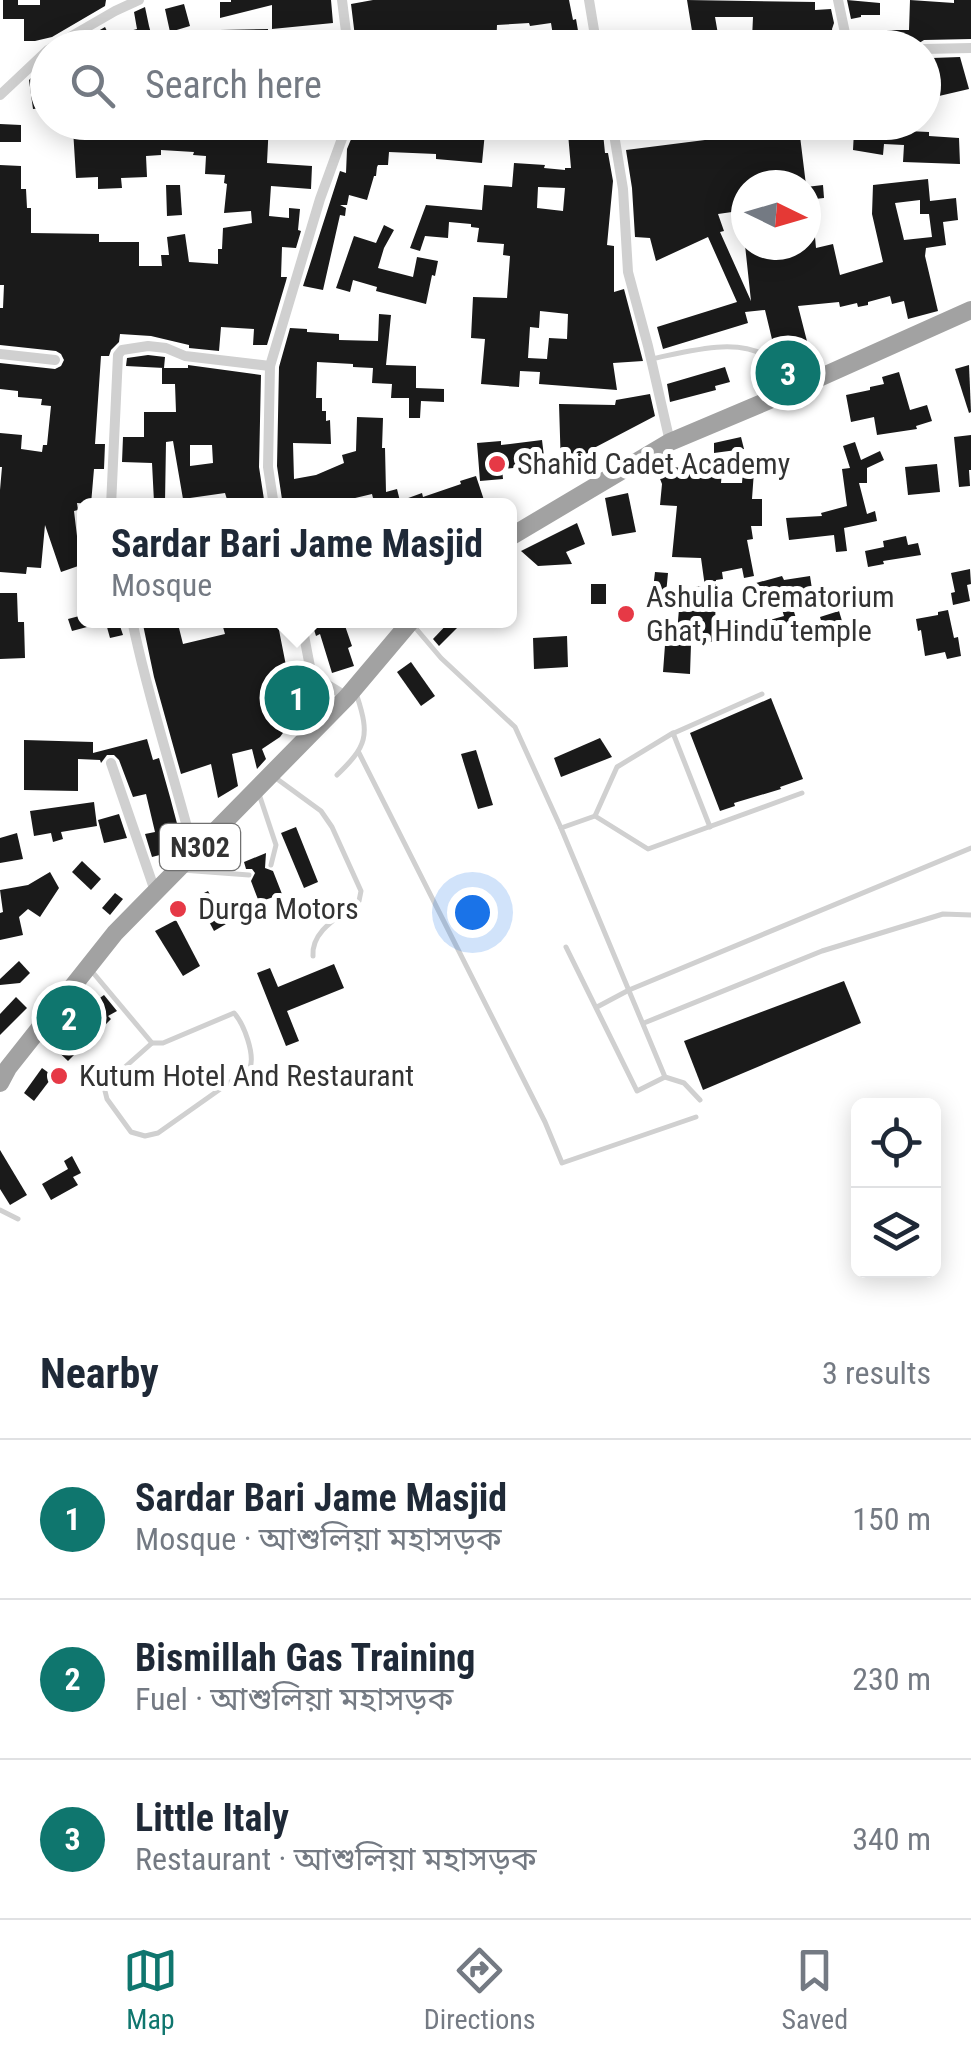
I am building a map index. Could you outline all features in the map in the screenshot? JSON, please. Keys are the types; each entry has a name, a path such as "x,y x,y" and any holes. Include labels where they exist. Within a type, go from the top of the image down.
{"highway":[{"path":"517,532 670,442 971,310"},
{"name":"N302","path":"0,1083 116,933 351,692 407,628"}],"street":[{"path":"77,30 116,5 140,0"},
{"path":"342,0 346,30"},
{"path":"589,0 595,30"},
{"path":"838,0 844,30"},
{"path":"941,49 971,48"},
{"path":"0,94 30,66"},
{"path":"273,498 268,467 270,366 342,140"},
{"path":"616,140 628,272 670,442"},
{"path":"111,498 118,354 122,350 148,346 186,356 270,366"},
{"path":"0,354 54,360"},
{"path":"134,628 144,680 194,852"},
{"path":"303,628 311,672 318,679 351,692"},
{"path":"111,763 156,892"}],"lane":[{"path":"651,359 702,349 741,347 760,352 775,364 790,391"},
{"path":"417,628 441,658 515,727 665,1076 684,1083 700,1100"},
{"path":"337,775 359,753 366,720 351,692"},
{"path":"561,828 595,816 617,768 673,733 762,694"},
{"path":"673,733 710,827"},
{"path":"359,753 562,1163 696,1117"},
{"path":"264,782 276,845 271,866"},
{"path":"264,782 321,811 361,891 359,901 319,934 312,944 313,956"},
{"path":"595,816 648,849 802,793"},
{"path":"596,1007 971,848"},
{"path":"177,870 249,875"},
{"path":"644,1023 822,951 944,914 971,915"},
{"path":"566,947 637,1092 665,1076"},
{"path":"88,967 152,1043 163,1043 234,1013 253,1064 158,1132 145,1136 132,1132 105,1091 107,1083 152,1043"},
{"path":"0,1210 18,1219"}],"building":[{"path":"3,0 40,5 40,0 106,0 105,6 64,30 30,30 30,41 24,41 24,19 3,19"},
{"path":"331,0 333,23 272,29 272,5 220,18 220,2"},
{"path":"373,0 569,0 578,30 552,30 551,23 529,23 497,25 497,30 354,30 351,4"},
{"path":"687,0 815,2 815,10 831,9 834,23 832,30 752,30 753,17 715,17 717,30 692,30"},
{"path":"847,0 880,3 880,15 851,19"},
{"path":"910,0 971,0 971,39 941,40 941,30 909,30"},
{"path":"184,4 190,26 170,30 165,9"},
{"path":"145,7 151,30 133,30 137,29 134,12"},
{"path":"960,57 969,89 941,96 941,58"},
{"path":"0,124 21,125 21,142 0,142"},
{"path":"959,138 960,164 903,162 904,145 884,144 883,155 853,150 854,140"},
{"path":"74,140 268,140 267,163 312,166 311,189 271,186 269,216 289,218 289,208 300,209 301,231 296,248 282,247 281,277 287,277 267,345 253,345 254,329 221,327 219,351 189,348 151,336 120,334 109,356 101,356 95,444 105,444 104,469 94,469 92,498 77,498 74,511 77,566 61,572 45,525 41,568 27,567 26,574 0,572 0,433 22,435 21,449 42,452 43,445 47,445 51,406 41,405 42,399 18,397 18,391 0,389 0,363 55,369 64,360 56,351 0,345 4,285 0,285 0,165 21,166 21,189 26,189 27,208 31,208 31,233 99,234 99,242 139,242 139,266 162,266 161,255 169,255 167,237 185,234 189,262 218,264 223,228 252,223 251,211 224,213 225,175 205,174 206,156 193,155 194,152 161,150 161,155 146,156 147,177 121,178 122,188 98,189 98,177 76,178"},
{"path":"351,140 484,140 482,163 436,159 436,154 389,152 388,165 377,167 367,200 349,195 347,205 340,205 346,208 345,216 340,215 323,290 303,286 340,171 346,173"},
{"path":"569,140 604,140 613,181 607,245 614,246 614,292 624,289 643,361 613,363 617,390 539,384 540,372 520,371 519,387 481,384 485,339 471,338 473,297 507,298 510,256 503,255 504,244 477,242 479,228 449,222 448,238 425,236 420,251 410,248 426,205 482,210 484,185 512,187 514,163 571,168","holes":["538,187 565,188 563,211 537,208","540,311 568,314 567,339 549,338 547,359 528,358 530,327 539,328"]},
{"path":"705,140 800,140 804,170 731,170 731,212 718,214 724,231 720,232 751,301 747,260 821,260 821,247 833,244 840,275 883,262 872,214 873,185 928,179 930,201 956,198 958,220 943,222 946,245 926,248 938,311 908,319 904,301 892,304 890,296 858,307 857,303 840,307 839,302 798,306 810,353 780,360 765,310 745,312 748,323 663,349 657,327 737,302 708,237 656,261 650,238 635,237 626,150","holes":["920,200 920,214 929,214 932,237 904,240 895,203"]},
{"path":"166,185 180,185 182,215 167,216"},
{"path":"384,225 394,230 378,268 413,277 417,257 438,261 426,304 376,291 377,287 353,280 350,292 336,288 354,236 376,243"},
{"path":"379,314 391,315 386,365 416,366 416,388 444,389 444,402 421,401 420,418 409,418 409,398 391,398 392,384 372,383 373,368 317,362 316,398 322,398 322,411 326,411 326,421 330,420 331,444 293,443 294,479 344,463 342,455 356,451 357,417 383,418 386,492 397,489 399,498 373,498 372,494 355,498 282,498 277,466 279,367 290,328 339,334 339,340 378,341"},
{"path":"165,357 164,368 126,366 127,358"},
{"path":"188,365 261,375 259,467 264,498 227,498 225,493 183,498 173,441 166,442 165,498 154,498 152,463 122,462 123,437 144,437 144,412 176,412 175,384 162,384 162,368","holes":["190,445 212,445 213,463 190,466"]},
{"path":"969,365 971,412 969,413 955,369"},
{"path":"725,367 730,382 715,386 716,390 670,402 667,384"},
{"path":"899,372 910,410 927,405 932,421 916,426 917,429 877,435 874,417 851,422 846,395 884,384 882,377"},
{"path":"650,394 655,416 561,468 559,404 615,405 616,400"},
{"path":"971,435 970,486 959,487 954,437"},
{"path":"741,437 744,449 714,453 714,443"},
{"path":"542,440 545,465 502,469 503,479 480,481 477,443 501,441 501,445"},
{"path":"855,442 861,460 880,451 884,460 867,468 867,483 859,483 867,514 875,511 877,521 844,528 847,551 836,552 834,535 789,540 786,518 822,516 821,513 847,506 842,469 850,468 843,446"},
{"path":"937,464 940,492 908,495 905,467"},
{"path":"670,467 722,471 721,483 742,483 743,470 754,471 752,499 762,499 762,526 751,526 753,539 747,540 754,576 744,578 742,568 722,572 723,579 716,580 715,631 752,627 784,616 776,590 760,594 756,583 782,576 784,580 810,576 814,602 792,605 798,625 756,637 691,644 690,674 663,672 665,645 676,645 679,609 651,606 655,572 668,573 666,594 693,596 694,586 705,587 701,558 672,557 677,506 660,505 662,484 657,471"},
{"path":"476,476 483,498 408,498 422,493 423,497"},
{"path":"628,493 636,532 612,536 605,498"},
{"path":"577,523 585,544 566,552 572,564 538,566 521,551"},
{"path":"906,536 908,545 918,543 921,555 868,567 865,551 884,547 883,541"},
{"path":"970,569 970,601 953,605 951,573"},
{"path":"591,584 606,584 606,604 591,604"},
{"path":"0,593 17,593 18,622 24,622 25,658 0,659"},
{"path":"948,610 961,656 947,659 945,652 925,656 916,619"},
{"path":"839,611 842,621 823,627 820,617"},
{"path":"77,617 77,628 83,628 72,631 68,619"},
{"path":"107,628 121,628 123,635 110,638"},
{"path":"144,628 179,628 183,644 225,634 223,628 279,628 291,691 277,694 291,722 280,737 262,749 266,759 257,769 252,749 232,754 238,786 218,798 211,764 181,774"},
{"path":"314,628 346,628 354,666 332,673 320,634 316,636"},
{"path":"443,628 457,628 439,646 433,639"},
{"path":"567,636 568,667 534,669 533,638"},
{"path":"411,662 435,696 421,706 397,672"},
{"path":"771,698 803,779 720,811 690,733"},
{"path":"600,738 612,757 561,777 554,758"},
{"path":"147,739 153,760 159,758 183,846 179,850 152,857 145,834 155,832 146,794 133,797 114,755 107,755 101,763 78,759 78,791 24,790 24,740 93,742 93,753"},
{"path":"476,750 493,805 478,809 461,754"},
{"path":"94,802 97,826 61,832 63,839 53,842 51,833 34,836 30,811"},
{"path":"119,814 127,838 104,843 98,820"},
{"path":"296,827 318,882 304,888 281,833"},
{"path":"17,833 23,859 0,863 0,838"},
{"path":"266,853 265,868 273,871 282,894 259,902 251,881 255,873 246,869 244,862"},
{"path":"82,861 101,879 91,890 72,872"},
{"path":"50,872 59,888 40,917 28,909 19,917 23,935 0,940 0,890 28,885"},
{"path":"208,891 226,924 214,931 196,897"},
{"path":"115,893 123,899 110,915 102,908"},
{"path":"176,920 200,966 183,976 155,931"},
{"path":"19,961 30,973 20,983 0,985 0,979"},
{"path":"334,964 344,988 287,1011 299,1041 286,1046 257,973 270,968 278,987"},
{"path":"844,981 861,1023 703,1090 684,1041"},
{"path":"104,995 117,1011 108,1016 111,1019 104,1026 88,1010 70,1028 62,1020 89,997 94,1002"},
{"path":"16,997 27,1008 0,1035 0,1014"},
{"path":"64,1024 84,1045 68,1061 47,1041"},
{"path":"42,1068 53,1076 34,1101 24,1093"},
{"path":"0,1150 27,1195 10,1205 0,1189"},
{"path":"72,1156 81,1173 73,1177 78,1185 51,1200 42,1184 68,1169 64,1161"}],"place":[{"name":"Little Italy","path":"788,373"},
{"name":"Shahid Cadet Academy","path":"497,464"},
{"name":"Ashulia Crematorium Ghat, Hindu temple","path":"626,614"},
{"name":"Sardar Bari Jame Masjid","path":"297,698"},
{"name":"Durga Motors","path":"178,909"},
{"name":"Bismillah Gas Training","path":"69,1018"},
{"name":"Kutum Hotel And Restaurant","path":"59,1076"}]}
